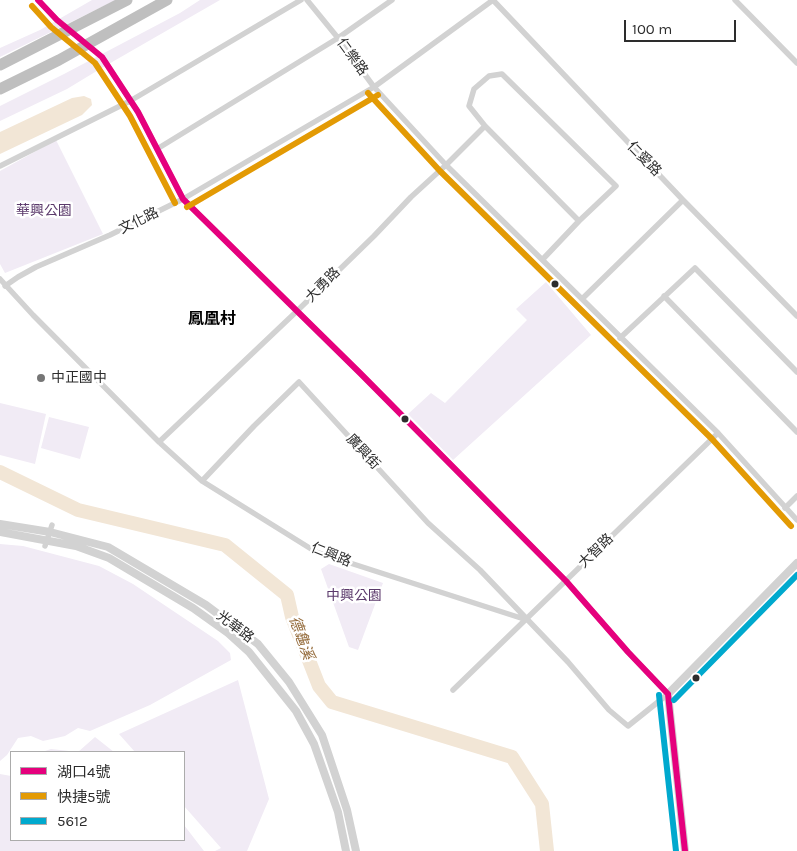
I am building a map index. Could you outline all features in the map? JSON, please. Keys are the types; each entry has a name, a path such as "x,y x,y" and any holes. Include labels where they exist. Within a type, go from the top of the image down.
{"highway":[{"path":"0,65 127,0"},
{"path":"0,88 59,60 167,0"}],"street":[{"path":"38,0 57,20"},
{"path":"0,166 130,101 300,0"},
{"name":"仁樂路","path":"307,0 374,87 446,165 718,433 797,520"},
{"path":"157,149 338,38 392,0"},
{"name":"文化路","path":"5,286 36,268 110,235 183,199 374,87 493,0"},
{"name":"仁愛路","path":"493,0 683,200 797,316"},
{"path":"735,0 797,63"},
{"path":"102,57 145,124 183,199 388,400 566,580 628,652 668,694 685,851"},
{"path":"543,259 616,186 502,74 489,76 474,89 469,106 485,126 579,221"},
{"name":"大勇路","path":"159,442 374,236 411,196 446,165 485,126"},
{"path":"582,299 683,200"},
{"path":"620,338 695,268 797,372"},
{"name":"仁興路","path":"0,279 33,315 159,442 202,481 316,552 526,619 568,662 609,710 628,726 668,694"},
{"path":"664,296 797,432"},
{"name":"廣興街","path":"202,481 298,382 428,523 480,570 526,619"},
{"name":"大智路","path":"453,690 718,433"},
{"path":"785,508 797,496"},
{"name":"光華路","path":"0,524 51,528 108,547 206,605 258,644 289,682 322,735 347,810 356,851"},
{"path":"46,543 51,528"},
{"name":"光華路","path":"0,532 46,543 76,546 108,558 193,608 228,633 249,652 296,711 314,744 320,768 338,812 346,851"},
{"path":"668,694 797,563"}],"green space":[{"path":"92,0 116,0 0,57 0,48 40,30"},
{"path":"200,0 220,0 67,89 0,121 0,106 180,13"},
{"name":"華興公園","path":"56,140 103,234 5,273 0,264 0,171"},
{"path":"546,282 591,335 453,460 408,414 431,393 445,403 527,320 516,309"},
{"path":"0,403 46,414 35,464 0,455"},
{"path":"49,417 89,427 80,459 41,448"},
{"path":"0,544 23,546 99,566 133,584 218,641 230,653 231,660 150,705 90,731 78,728 65,736 43,741 31,736 18,738 7,755 0,761"},
{"name":"中興公園","path":"329,564 383,583 358,650 349,647 321,569"},
{"path":"238,680 269,799 247,851 215,851 221,848 185,807 185,751 134,751 119,734"},
{"path":"95,737 113,751 79,751"},
{"path":"51,749 69,751 45,751"},
{"path":"0,774 10,776 10,841 185,841 185,826 204,851 0,851"}],"shaded area":[{"path":"84,96 91,99 92,105 82,115 0,154 0,132 72,98"}],"waterway":[{"name":"德龜溪","path":"0,472 78,510 225,545 287,595 292,617 319,686 332,702 512,757 542,804 547,851"}],"tunnel":[{"path":"57,20 102,57"}],"transit line":[{"name":"湖口4號","path":"38,0 57,20 102,57 138,112 183,199 360,373 566,581 628,652 668,694"},
{"name":"快捷5號","path":"32,6 51,27 95,63 130,116 175,203"},
{"name":"快捷5號","path":"368,93 440,171 712,439 791,526"},
{"name":"快捷5號","path":"187,207 378,95"},
{"name":"5612","path":"674,700 797,575"},
{"name":"湖口4號","path":"668,694 685,851"},
{"name":"5612","path":"659,695 676,851"}],"place":[{"name":"中正國中","path":"41,378"}],"district":[{"name":"鳳凰村","path":"212,319"}]}
